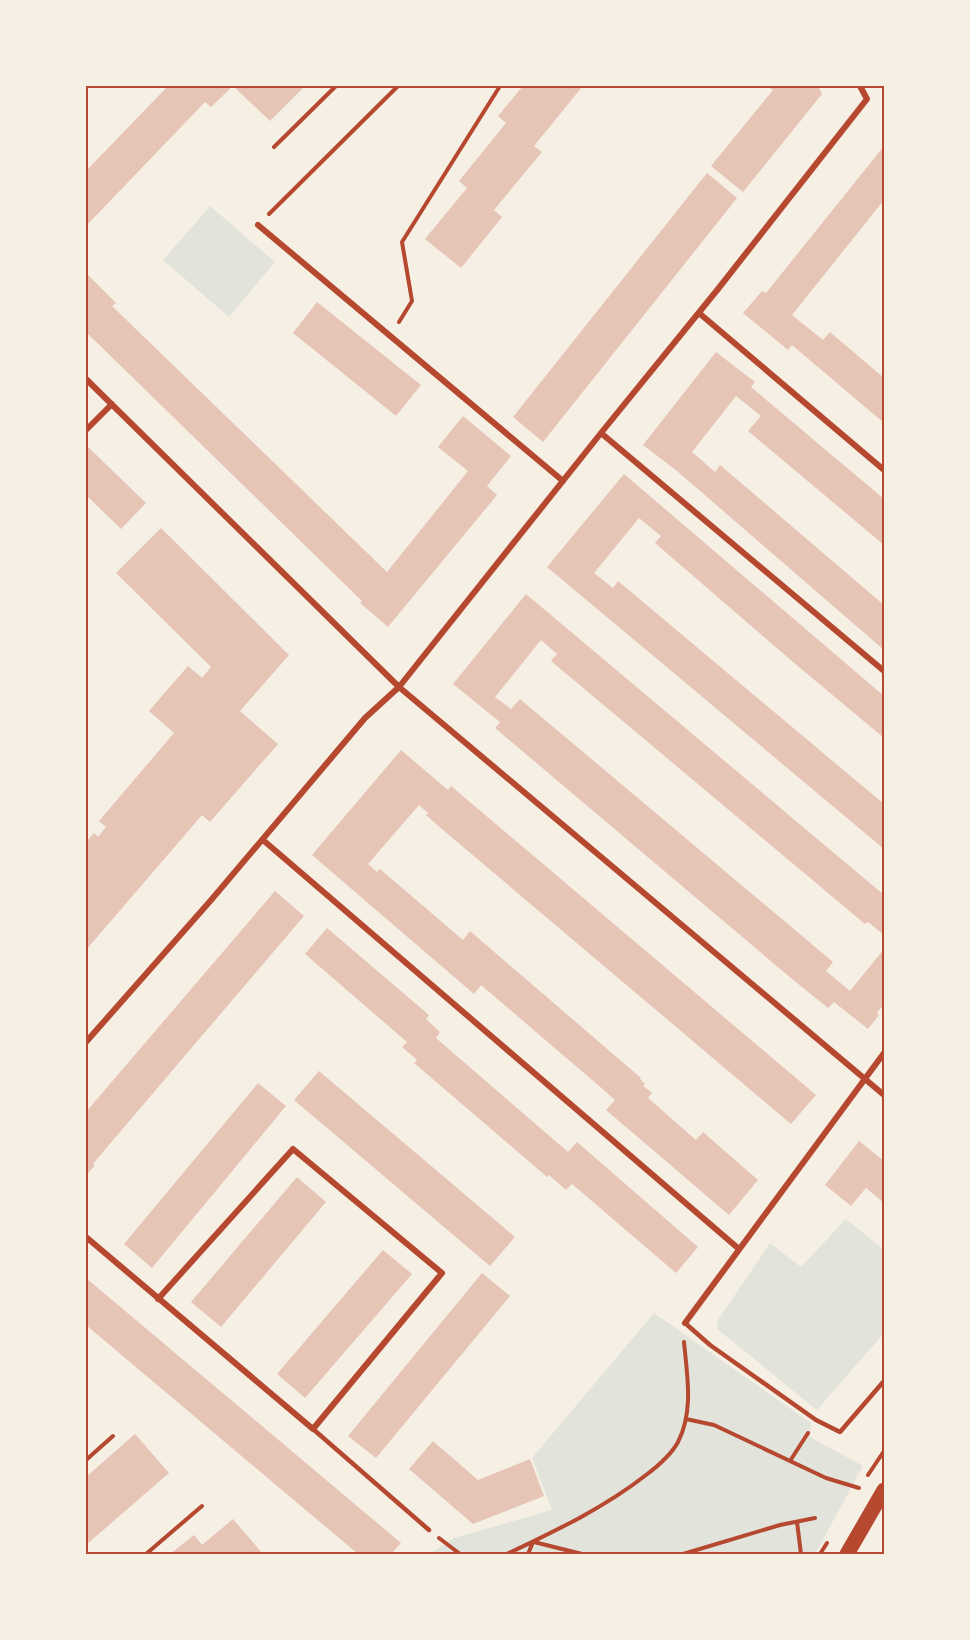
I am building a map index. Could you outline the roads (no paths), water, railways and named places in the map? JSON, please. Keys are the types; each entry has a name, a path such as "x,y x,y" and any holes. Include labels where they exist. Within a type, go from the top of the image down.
{"main road":[{"path":"847,1554 885,1490"}],"street":[{"path":"86,1042 263,840 364,718 399,687 699,313 867,99 860,86"},
{"path":"258,225 563,481"},
{"path":"699,313 885,470"},
{"path":"86,379 399,687 885,1095"},
{"path":"86,430 112,404"},
{"path":"601,433 885,671"},
{"path":"263,840 739,1249"},
{"path":"685,1323 885,1053"},
{"path":"86,1237 158,1299 313,1430 442,1273 293,1149 158,1299"}],"lane":[{"path":"685,1323 710,1345 816,1420 840,1432 885,1381"},
{"path":"313,1430 429,1530"}]}
